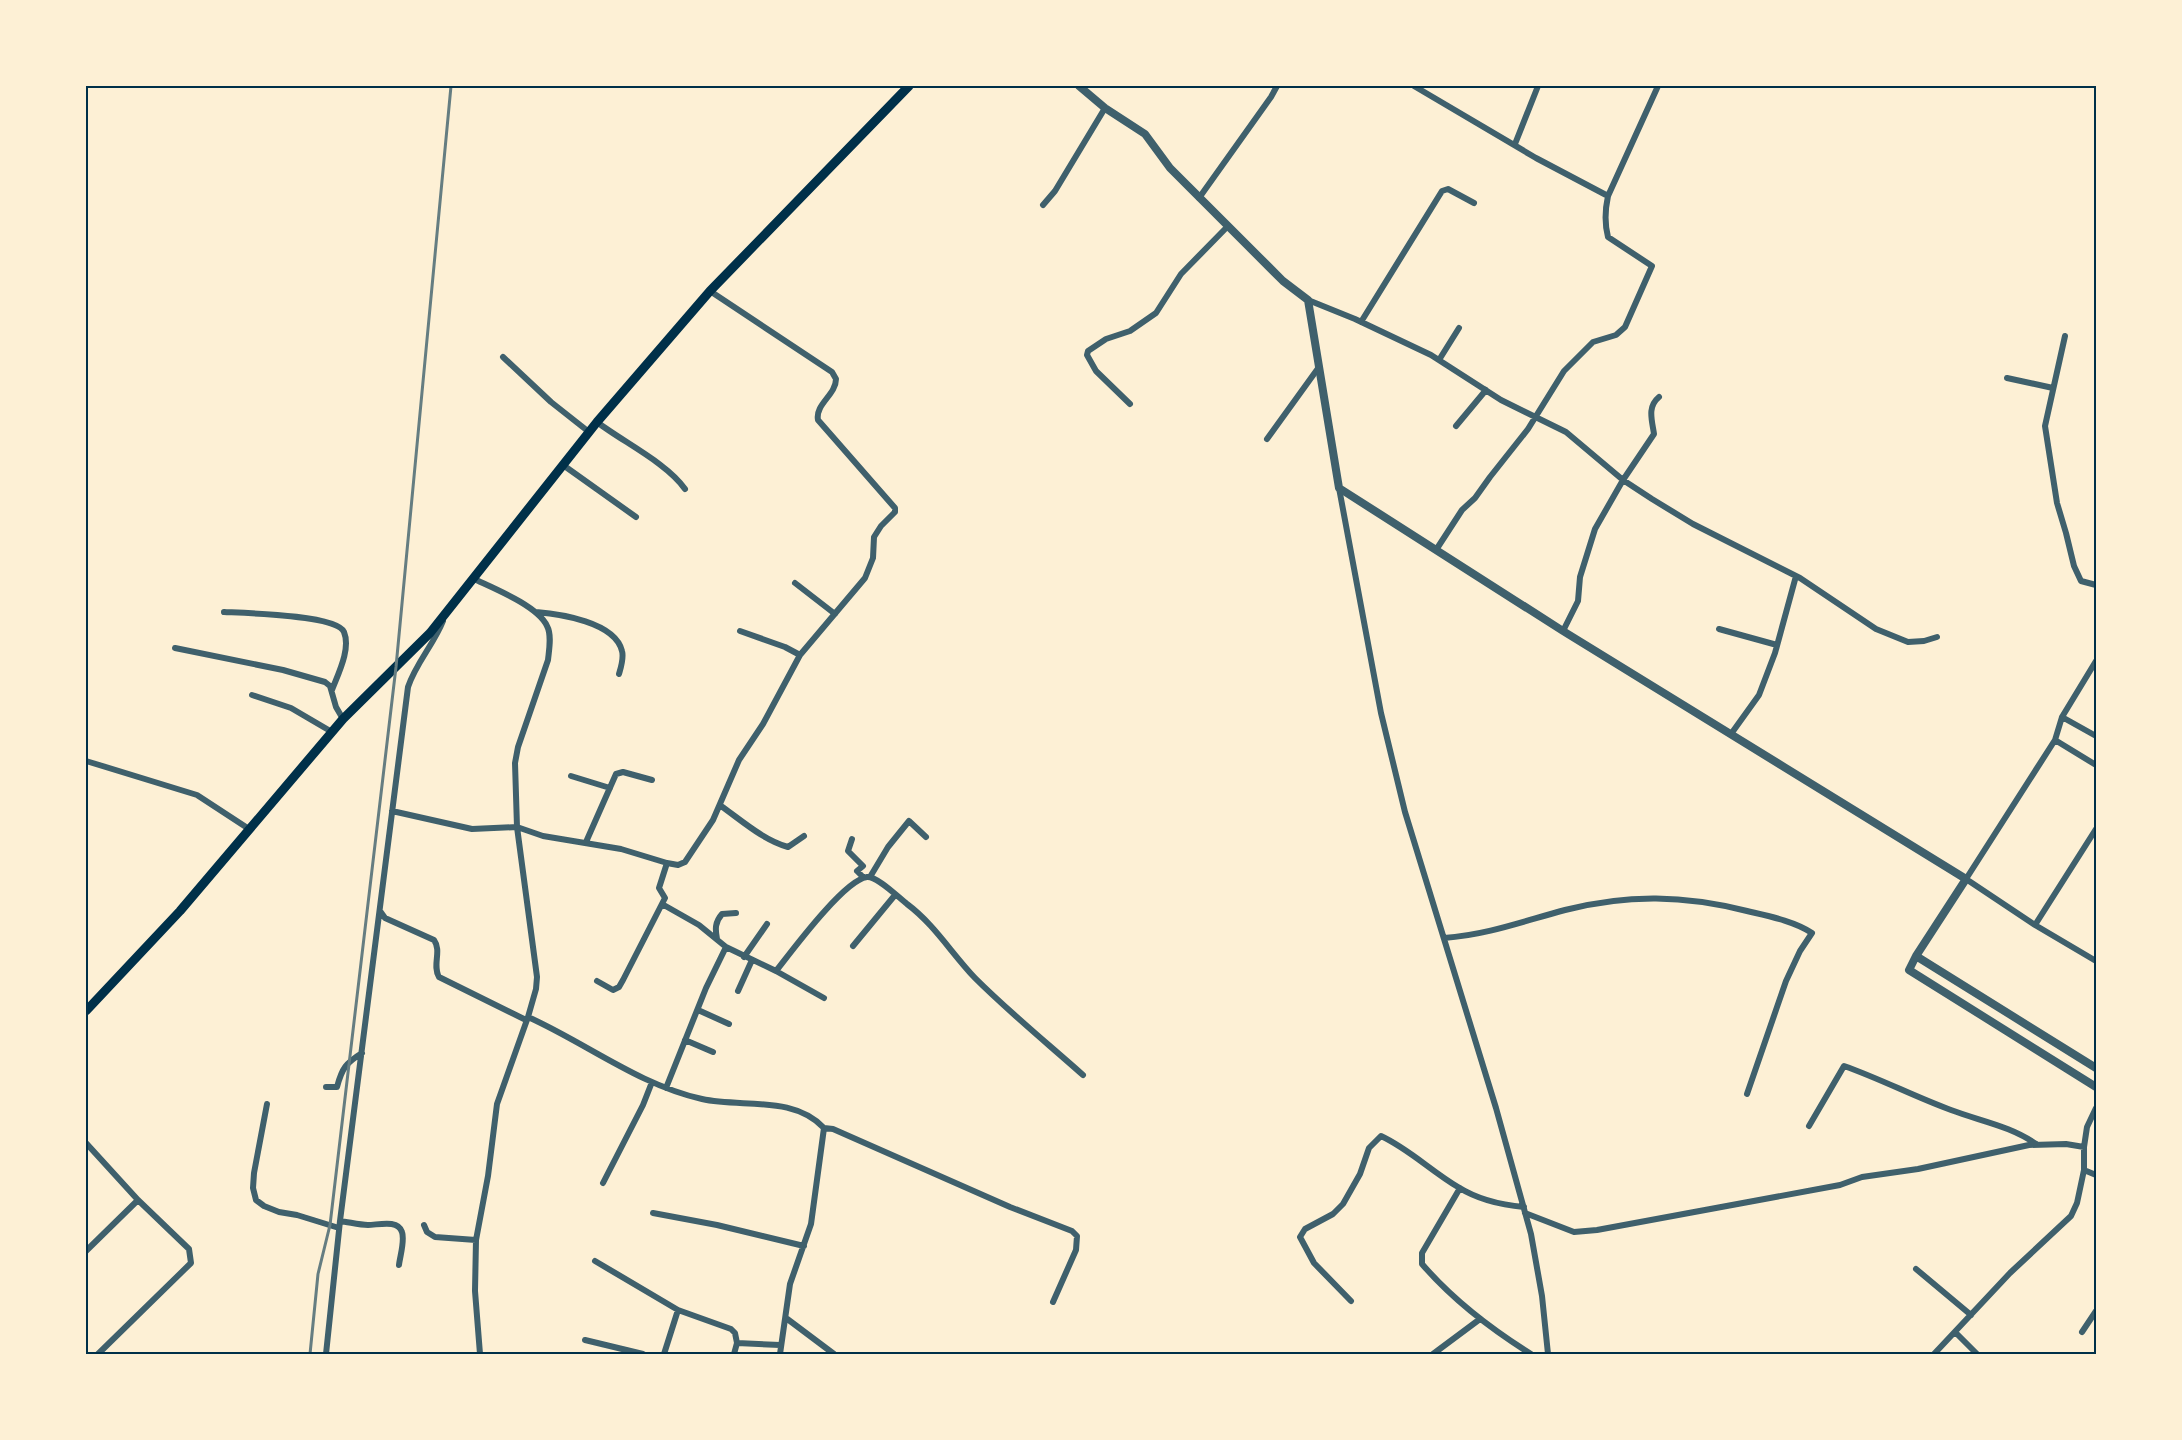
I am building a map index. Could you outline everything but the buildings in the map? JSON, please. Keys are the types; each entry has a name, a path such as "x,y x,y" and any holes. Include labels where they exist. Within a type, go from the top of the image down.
{"main road":[{"path":"86,1011 180,911 343,719 430,633 597,422 710,291 909,86"}],"street":[{"path":"1079,86 1105,108 1145,134 1170,168 1199,198 1283,281 1308,300 1361,322 1439,360 1501,400 1566,432 1623,480 1693,524 1796,576 1876,629 1908,642 1924,642 1937,637"},
{"path":"1199,198 1277,86"},
{"path":"1414,86 1536,158 1608,196"},
{"path":"1515,144 1538,86"},
{"path":"1437,550 1462,510 1475,498 1528,429 1564,371 1593,342 1616,335 1624,327 1652,266 1608,237 1605,224 1608,196 1658,86"},
{"path":"1043,205 1055,191 1105,108"},
{"path":"1361,322 1442,190 1448,189 1474,203"},
{"path":"1130,404 1096,371 1087,355 1088,351 1107,339 1130,330 1156,313 1181,274 1228,226"},
{"path":"392,811 471,829 517,827 543,836 586,842 678,865 684,862 700,841 721,806 739,760 763,724 800,655 865,578 873,558 874,537 881,526 896,512 895,508 818,420 817,414 820,407 833,391 836,383 832,372 710,291"},
{"path":"1308,300 1339,488 1384,724 1405,812 1531,1233 1542,1296 1548,1354"},
{"path":"1439,360 1459,328"},
{"path":"2065,336 2045,426 2056,503 2064,523 2074,566 2081,581 2097,585"},
{"path":"502,357 551,402 589,432"},
{"path":"1266,439 1319,366"},
{"path":"2007,378 2053,388"},
{"path":"1456,426 1486,390"},
{"path":"1563,631 1578,601 1580,577 1595,529 1623,480 1654,434 1650,413 1654,402 1659,397"},
{"path":"597,422 657,464 686,489"},
{"path":"563,465 636,517"},
{"path":"1339,488 1563,631 1966,879 2035,925 2097,961"},
{"path":"1731,734 1759,694 1777,645 1796,576"},
{"path":"474,579 536,612 571,616 612,633 622,651 620,674"},
{"path":"795,583 835,614"},
{"path":"326,1354 339,1225 408,687 411,677 432,645 448,609"},
{"path":"224,612 306,618 339,626 343,629 346,640 332,691"},
{"path":"480,1354 475,1292 476,1240 488,1176 497,1104 527,1019 536,989 537,977 517,827 515,763 518,747 548,660 550,645 547,626 536,612"},
{"path":"1719,629 1777,645"},
{"path":"740,631 785,647 800,655"},
{"path":"175,648 303,675 325,682 329,684 336,707 343,719"},
{"path":"2097,661 2062,717 2055,740 1909,970 2097,1087"},
{"path":"252,695 291,708 332,732"},
{"path":"2062,717 2097,736"},
{"path":"2055,740 2097,765"},
{"path":"86,761 197,795 249,829"},
{"path":"586,842 619,772 652,780"},
{"path":"571,776 610,788"},
{"path":"721,806 781,845 788,847 804,836"},
{"path":"776,971 810,926 843,893 867,877 909,821 926,837"},
{"path":"2035,925 2097,829"},
{"path":"852,839 848,851 863,866 857,871 878,880 911,907 1006,1009 1083,1075"},
{"path":"597,981 613,990 619,987 665,898 658,888 667,863"},
{"path":"853,946 895,895"},
{"path":"1444,938 1473,936 1565,910 1636,897 1720,904 1779,919 1807,930 1812,933 1800,951 1786,981 1747,1094"},
{"path":"662,904 699,925 744,957 776,971 824,998"},
{"path":"379,910 385,918 434,940 437,944 436,968 439,977 652,1082 705,1100 790,1109 816,1119 824,1128 833,1129 1010,1207 1072,1231 1077,1236 1076,1250 1053,1302"},
{"path":"717,940 715,928 717,919 722,914 736,913"},
{"path":"744,957 767,924"},
{"path":"666,1088 726,946"},
{"path":"1916,956 2097,1068"},
{"path":"738,991 752,960"},
{"path":"698,1010 729,1024"},
{"path":"685,1040 713,1052"},
{"path":"326,1088 337,1087 342,1070 362,1053"},
{"path":"1809,1126 1844,1066 1952,1111 2022,1133 2036,1144"},
{"path":"603,1183 644,1106 652,1082"},
{"path":"267,1104 254,1173 253,1188 256,1200 279,1212 339,1225 393,1224 402,1231 399,1265"},
{"path":"1934,1354 2010,1273 2071,1216 2077,1203 2084,1170 2084,1147 2089,1121 2097,1108"},
{"path":"780,1354 790,1284 812,1224 824,1128"},
{"path":"1351,1301 1314,1263 1300,1237 1305,1229 1333,1214 1343,1204 1357,1181 1369,1148 1381,1136 1396,1143 1460,1188 1499,1204 1524,1210 1574,1232 1597,1230 1840,1185 1862,1177 1918,1169 2036,1144 2066,1144 2084,1147"},
{"path":"86,1143 138,1200 189,1249 191,1263 98,1354"},
{"path":"2084,1170 2097,1175"},
{"path":"1460,1188 1432,1233 1421,1258 1422,1264 1480,1319 1531,1354"},
{"path":"86,1251 138,1200"},
{"path":"653,1213 717,1225 804,1246"},
{"path":"424,1225 435,1237 476,1240"},
{"path":"595,1261 678,1310 730,1329 735,1333 737,1343 734,1354"},
{"path":"1916,1269 1971,1315"},
{"path":"664,1354 678,1310"},
{"path":"2082,1332 2097,1311"},
{"path":"786,1318 834,1354"},
{"path":"1433,1354 1480,1319"},
{"path":"1955,1332 1977,1354"},
{"path":"585,1340 643,1354"},
{"path":"737,1343 780,1345"}],"railway":[{"path":"310,1354 318,1274 330,1225 396,667 451,86"}]}
